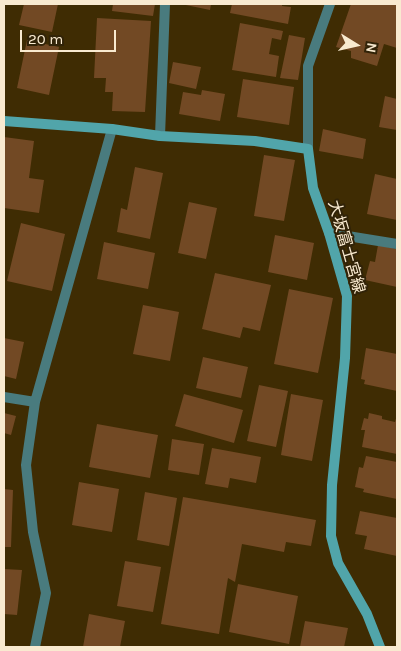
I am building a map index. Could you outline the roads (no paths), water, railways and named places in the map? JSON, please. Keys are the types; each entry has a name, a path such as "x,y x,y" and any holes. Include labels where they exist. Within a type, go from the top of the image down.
{"main road":[{"path":"4,121 112,129 160,136 255,141 308,149"},
{"name":"大坂富士宮線","path":"308,149 313,188 347,296 345,358 332,484 331,536 338,563 367,614 380,647"}],"street":[{"path":"160,136 165,4"},
{"path":"308,149 308,66 330,4"},
{"path":"35,647 46,593 33,532 26,465 35,402 112,129"},
{"path":"328,233 397,244"},
{"path":"4,397 35,402"}]}
